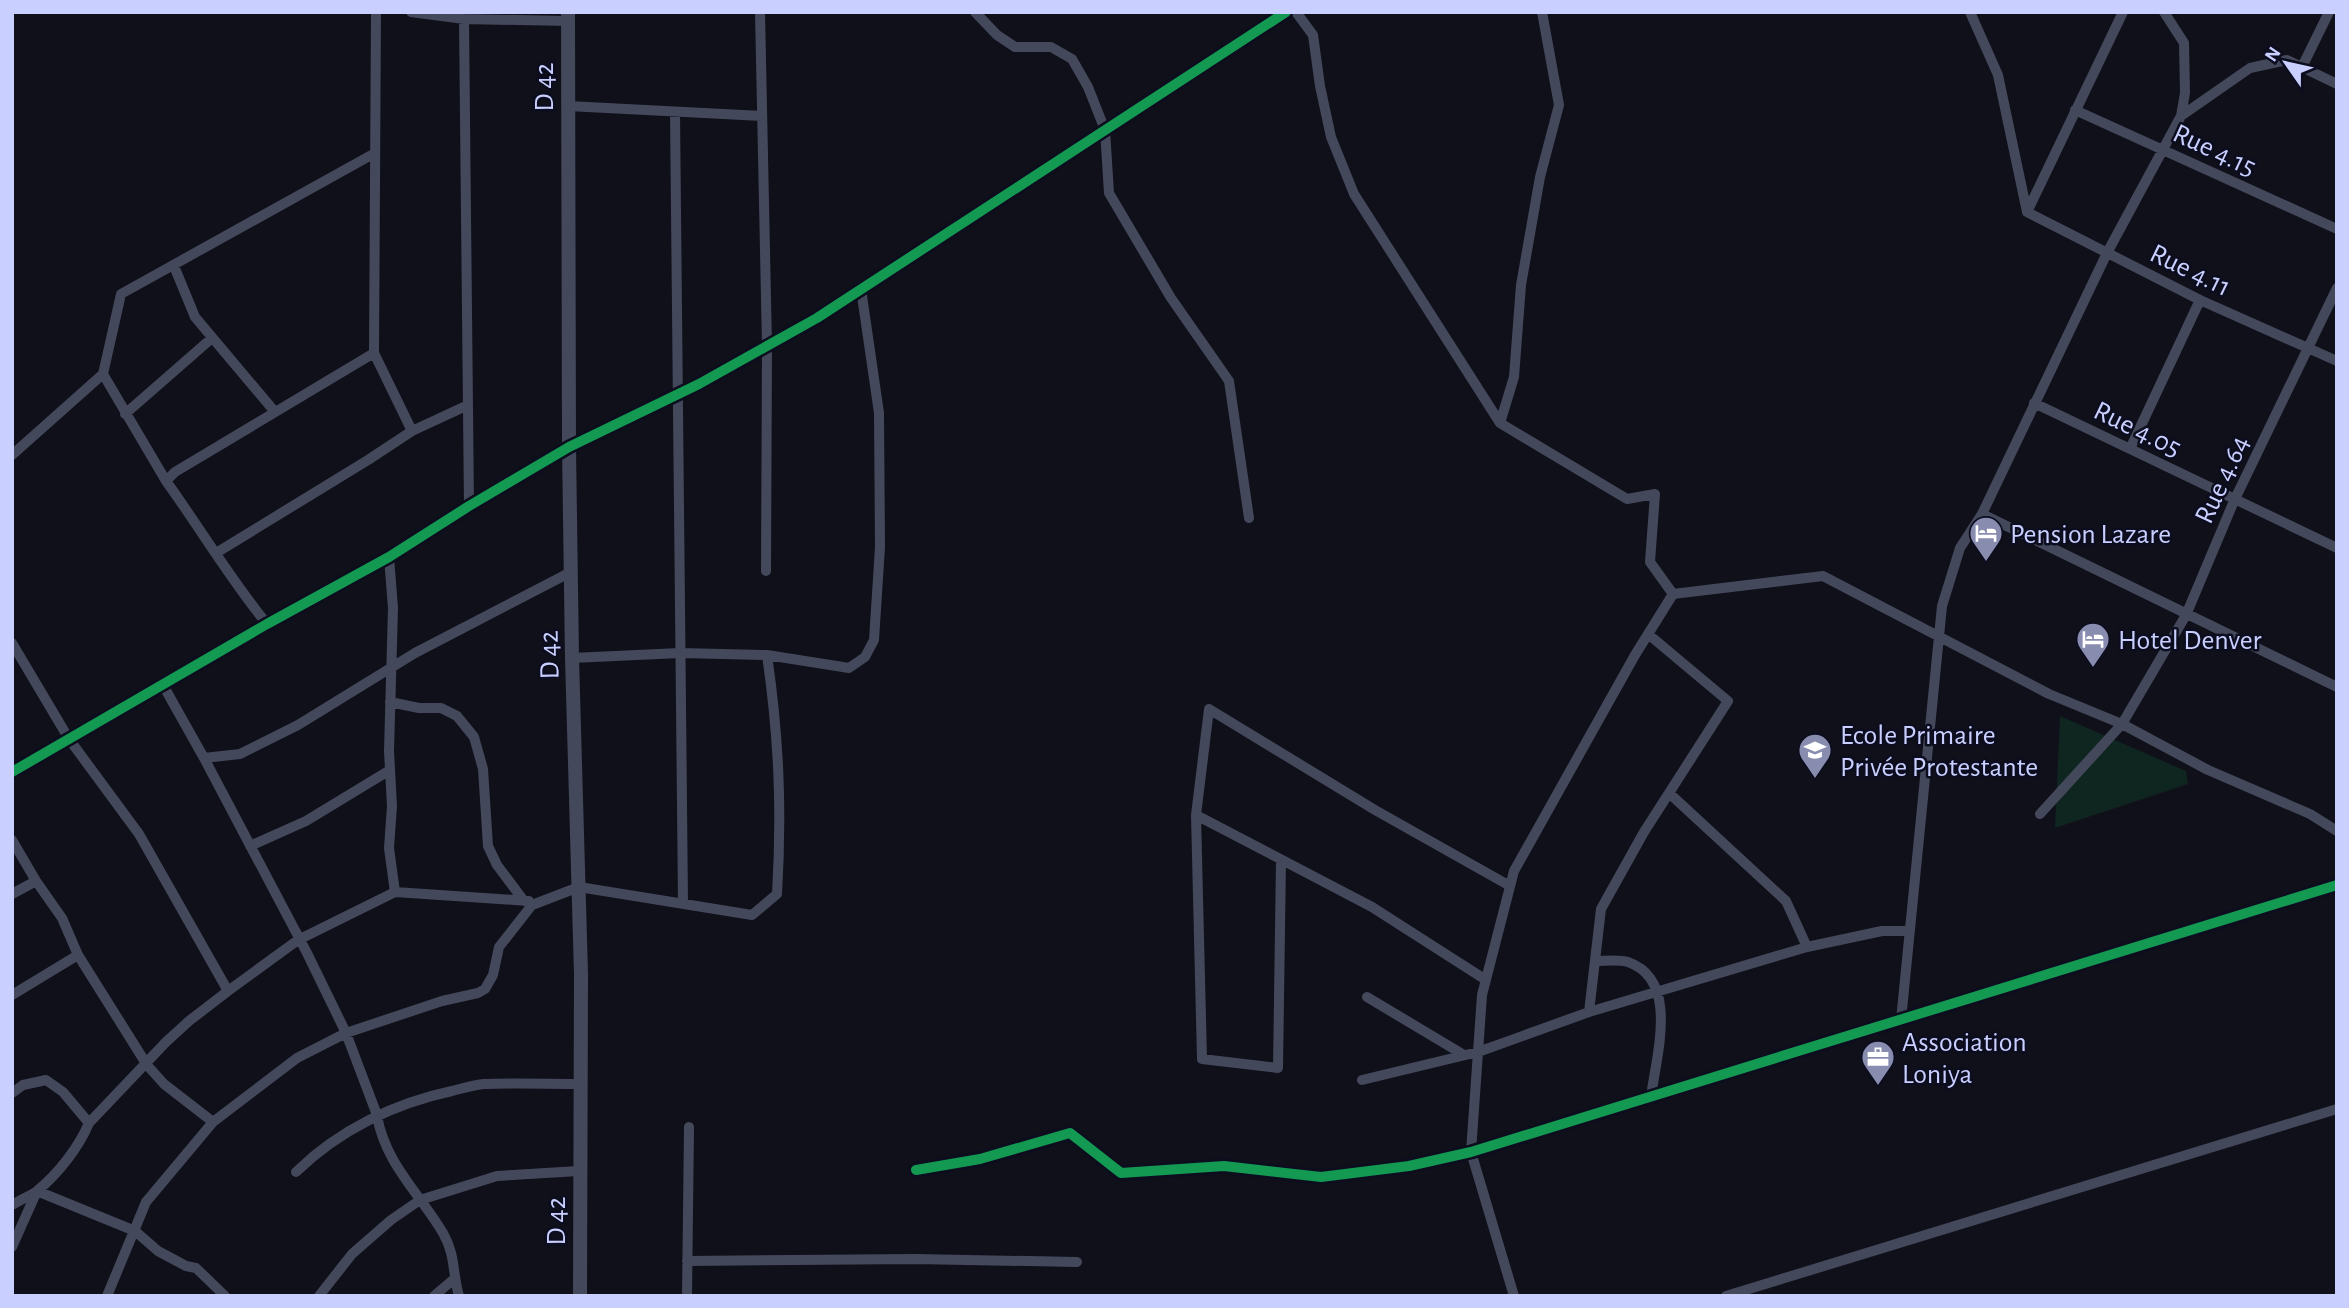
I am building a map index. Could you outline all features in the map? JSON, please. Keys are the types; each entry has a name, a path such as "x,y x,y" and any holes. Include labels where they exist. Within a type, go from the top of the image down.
{"street":[{"path":"376,12 374,353 412,430"},
{"path":"411,12 464,19 568,17"},
{"path":"760,12 767,346 766,570"},
{"path":"975,12 997,35 1015,47 1051,47 1072,59 1105,130 1109,193 1171,298 1229,381 1249,518"},
{"path":"12,772 267,624 389,557 569,447 678,394 817,318 1286,12"},
{"path":"1296,12 1313,35 1331,138 1354,194 1500,423 1627,499 1655,494 1650,562 1673,594"},
{"path":"1500,423 1514,377 1521,285 1540,177 1559,105 1542,12"},
{"path":"1970,12 1998,75 2027,212"},
{"path":"2027,212 2123,12"},
{"path":"1900,1020 1942,606 1960,548 1982,513 2107,253 2181,116 2185,93 2185,43 2164,12"},
{"path":"2302,67 2329,12"},
{"name":"D 42","path":"568,17 569,447 579,887 580,1296"},
{"path":"464,19 469,506"},
{"path":"2181,116 2250,68 2287,60 2337,84"},
{"path":"568,106 762,116"},
{"name":"Rue 4.15","path":"2075,110 2337,229"},
{"path":"675,112 682,903"},
{"path":"12,455 103,374 121,294 375,153"},
{"name":"Rue 4.11","path":"2027,212 2200,300 2337,361"},
{"path":"174,266 195,317 275,412"},
{"name":"Rue 4.64","path":"2040,814 2122,724 2186,615 2234,501 2337,288"},
{"path":"572,658 680,653 767,655 849,668 864,657 874,640 880,547 879,413 861,289"},
{"path":"2130,449 2200,300"},
{"path":"125,414 212,338"},
{"path":"166,481 176,472 374,353"},
{"path":"103,374 166,481 239,590 267,624"},
{"name":"Rue 4.05","path":"2034,403 2337,548"},
{"path":"216,553 412,430 468,405"},
{"path":"1982,513 2337,687"},
{"path":"389,557 393,608 390,702 392,806 389,848 395,892"},
{"path":"204,758 240,754 298,725 415,653 571,572"},
{"path":"1673,594 1823,576 2049,694 2122,724 2208,769 2310,814 2337,831"},
{"path":"1514,1296 1471,1152 1482,995 1514,871 1673,594"},
{"path":"1589,1012 1601,909 1644,832 1728,701 1648,634"},
{"path":"12,643 69,739 139,834 228,991"},
{"path":"107,1296 146,1202 213,1122 297,1058 346,1033 485,989 493,975 499,947 528,908 539,901 579,887 752,915 776,894 781,815 780,770 777,722 767,655"},
{"path":"163,685 204,758 346,1033 379,1127 399,1172 443,1234 454,1258 454,1279 459,1296"},
{"path":"390,702 419,708 442,708 457,716 474,737 483,769 488,846 497,865 524,901"},
{"path":"1282,860 1278,1068 1202,1059 1196,815 1209,709 1375,810 1510,886"},
{"path":"250,846 306,821 390,770"},
{"path":"1669,793 1786,901 1807,947"},
{"path":"1196,815 1372,907 1486,979"},
{"path":"12,840 62,918 78,955 146,1065 164,1084 213,1122"},
{"path":"12,894 36,881"},
{"path":"915,1170 980,1159 1070,1133 1121,1173 1224,1166 1321,1177 1409,1166 1471,1152 2337,885"},
{"path":"12,1205 37,1191 50,1178 83,1138 89,1123 189,1021 298,940 395,892 539,901"},
{"path":"1362,1080 1478,1052 1589,1012 1807,947 1882,931 1909,931"},
{"path":"12,995 78,955"},
{"path":"1595,961 1628,962 1650,977 1659,992 1661,1018 1651,1097"},
{"path":"1367,998 1464,1055"},
{"path":"12,1093 23,1085 46,1080 63,1092 89,1123"},
{"path":"296,1172 314,1154 377,1115 433,1095 482,1084 581,1084"},
{"path":"1726,1296 2337,1110"},
{"path":"687,1296 689,1127"},
{"path":"319,1296 352,1254 391,1220 420,1200 497,1177 579,1171"},
{"path":"37,1191 135,1231 158,1251 186,1266 196,1268 225,1296"},
{"path":"12,1247 37,1191"},
{"path":"687,1261 915,1259 1077,1262"},
{"path":"434,1296 454,1279"}],"green space":[{"path":"2060,716 2186,771 2188,784 2055,828"}],"cycle path":[{"path":"12,772 267,624 389,557 569,447 699,384 817,318 1286,12"},
{"path":"916,1170 980,1159 1070,1133 1121,1173 1224,1166 1321,1177 1409,1166 1471,1152 2337,885"}],"place":[{"name":"Pension Lazare","path":"1986,563"},
{"name":"Hotel Denver","path":"2093,669"},
{"name":"Ecole Primaire Privée Protestante","path":"1815,780"},
{"name":"Association Loniya","path":"1878,1087"}]}
